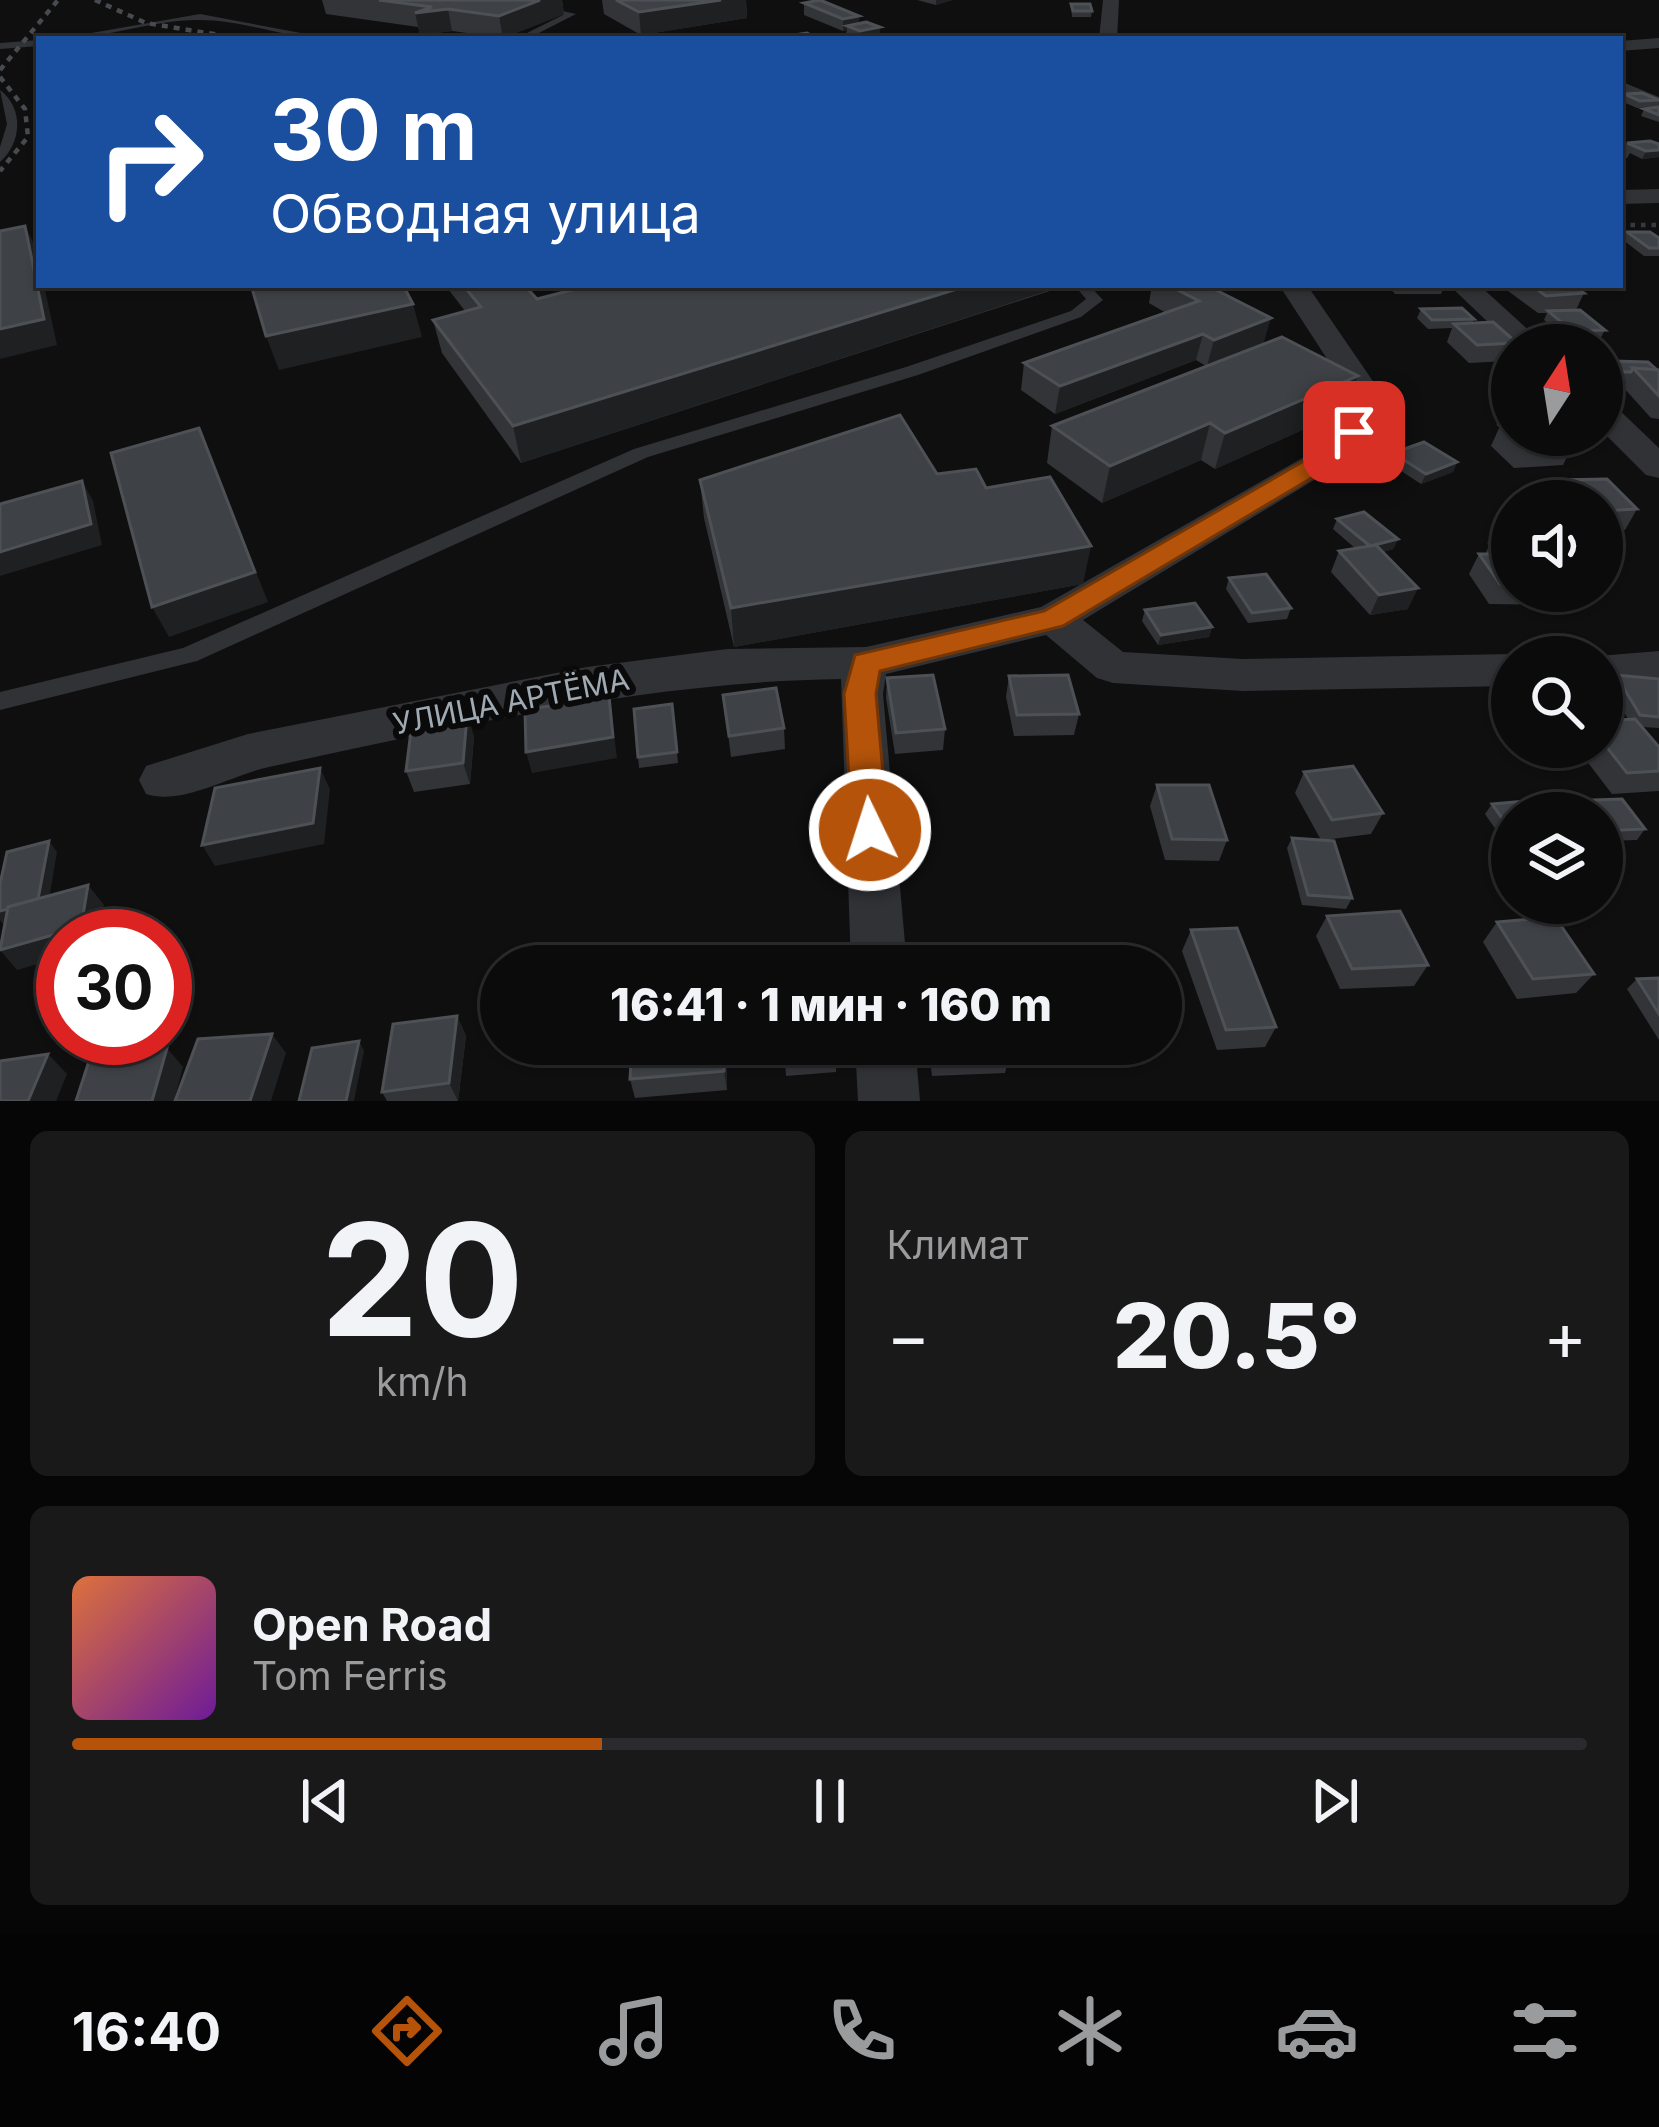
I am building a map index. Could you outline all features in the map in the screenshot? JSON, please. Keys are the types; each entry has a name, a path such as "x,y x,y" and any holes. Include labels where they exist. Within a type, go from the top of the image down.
{"street":[{"path":"1108,36 1111,0"},
{"path":"1623,46 1659,43"},
{"path":"1623,88 1659,104"},
{"path":"1623,197 1659,196"},
{"name":"УЛИЦА АРТЁМА","path":"163,780 248,753 587,683 727,665 866,663 1053,619 1332,455 1376,409 1295,288"},
{"path":"1466,288 1507,324"},
{"path":"1623,432 1659,466"},
{"path":"1053,619 1114,667 1243,675 1491,670"},
{"path":"866,663 860,694 878,945"},
{"path":"1623,668 1659,667"},
{"path":"886,1065 889,1101"}],"lane":[{"path":"501,0 572,14 526,36"},
{"path":"81,36 200,17 311,36"},
{"path":"0,46 36,43"},
{"path":"0,93 8,101 14,130 0,158"},
{"path":"0,701 189,655 641,453 912,371 1076,314 1095,300 1085,288"}],"path":[{"path":"1623,225 1659,225"}],"building":[{"path":"379,0 540,0 499,16 448,9 415,13 432,7"},
{"path":"616,0 721,0 639,12"},
{"path":"820,0 859,16 843,19 804,3"},
{"path":"1071,4 1090,4 1092,11 1073,11"},
{"path":"866,22 880,27 860,31 847,26"},
{"path":"1642,93 1659,100 1640,101 1624,94"},
{"path":"1627,143 1659,144 1659,150 1646,151"},
{"path":"25,226 44,319 0,329 0,231"},
{"path":"1627,232 1650,232 1659,238 1659,248 1649,248"},
{"path":"252,288 405,288 413,304 266,336"},
{"path":"465,288 527,288 537,299 579,288 960,288 513,426 433,320 481,307"},
{"path":"1174,288 1212,288 1271,318 1214,340 1203,334 1060,386 1024,363 1199,301"},
{"path":"1535,288 1577,288 1584,293 1546,296"},
{"path":"1462,308 1474,319 1432,320 1421,309"},
{"path":"1580,310 1598,324 1564,324 1548,311"},
{"path":"1493,322 1491,344 1477,345 1454,324"},
{"path":"1282,337 1358,376 1225,433 1210,423 1110,466 1052,426"},
{"path":"1623,361 1648,362 1657,370 1633,368 1624,372"},
{"path":"1633,368 1659,370 1659,396"},
{"path":"900,415 937,474 976,469 986,488 1050,477 1091,546 731,608 700,480"},
{"path":"199,428 255,572 152,607 111,453"},
{"path":"1424,442 1457,462 1426,474 1393,453"},
{"path":"82,481 91,524 0,552 0,504"},
{"path":"1623,495 1637,509 1623,510"},
{"path":"1364,512 1398,539 1370,546 1337,519"},
{"path":"1376,545 1418,588 1379,595 1339,551"},
{"path":"1479,554 1491,554 1491,571"},
{"path":"1266,574 1291,608 1252,613 1229,578"},
{"path":"1195,603 1212,627 1161,635 1145,610"},
{"path":"933,675 945,729 896,733 887,678"},
{"path":"1068,675 1079,714 1017,715 1009,676"},
{"path":"1623,676 1659,679 1659,717 1640,715 1623,687"},
{"path":"776,688 784,728 729,736 723,695"},
{"path":"609,696 613,737 526,752 525,710"},
{"path":"672,704 677,752 638,757 634,709"},
{"path":"467,716 463,763 406,771 412,723"},
{"path":"1635,719 1659,747 1659,771 1627,773 1623,768 1623,720"},
{"path":"1353,766 1383,813 1332,820 1304,772"},
{"path":"320,768 313,823 202,845 215,788"},
{"path":"1157,785 1209,785 1227,840 1172,839"},
{"path":"1623,800 1645,829 1623,830"},
{"path":"1292,838 1334,841 1352,898 1308,895"},
{"path":"49,841 38,899 0,911 7,852"},
{"path":"88,885 84,909 36,909 36,940 0,950 8,907"},
{"path":"1400,911 1428,965 1352,969 1327,916"},
{"path":"1498,924 1560,924 1594,974 1533,979"},
{"path":"1237,928 1276,1027 1226,1030 1191,930"},
{"path":"1659,978 1659,1014 1637,979"},
{"path":"457,1016 449,1083 382,1092 393,1024"},
{"path":"272,1034 250,1101 175,1101 198,1039"},
{"path":"359,1041 346,1101 299,1101 312,1048"},
{"path":"36,1056 36,1065 43,1065 28,1101 0,1101 0,1061"},
{"path":"88,1065 162,1065 152,1101 76,1101"},
{"path":"631,1065 724,1065 724,1071 630,1079"}],"railway":[{"path":"0,70 58,0"},
{"path":"95,0 146,23 226,36"},
{"path":"0,77 25,109 28,137 0,171"}],"route":[{"path":"870,830 860,694 866,663 930,644 1053,619 1332,455 1354,432"}]}
